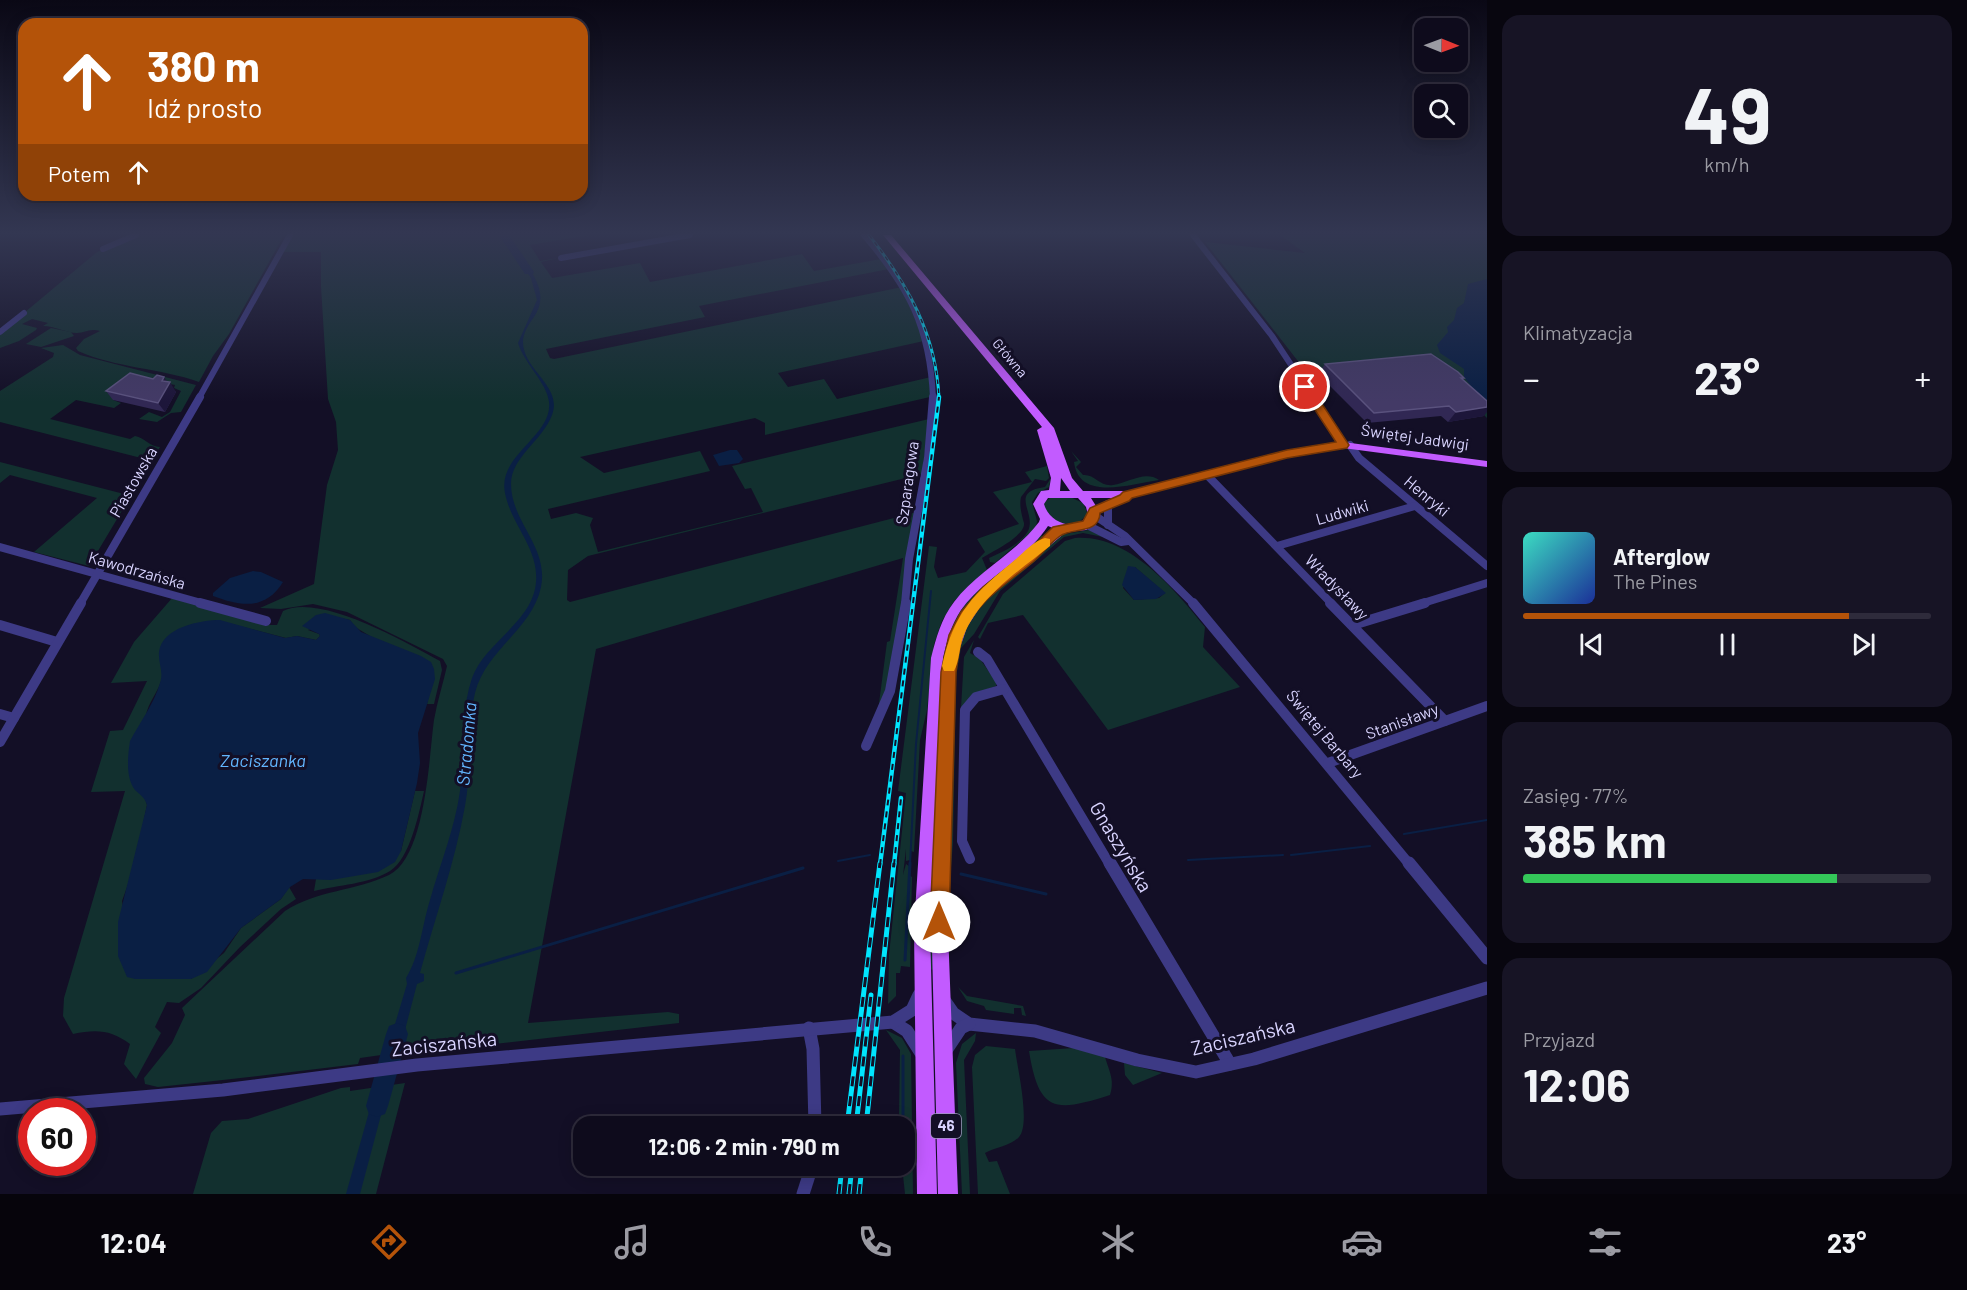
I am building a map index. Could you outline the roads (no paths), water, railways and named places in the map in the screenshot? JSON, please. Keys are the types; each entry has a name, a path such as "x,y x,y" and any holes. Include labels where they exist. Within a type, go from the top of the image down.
{"main road":[{"name":"Główna","path":"935,291 1039,418 1046,423 1056,440 1066,478 1094,513"},
{"name":"Główna","path":"1039,418 1051,453 1056,482 1054,493"},
{"name":"Świętej Jadwigi","path":"1054,493 1082,496 1128,495 1287,454 1347,445 1487,464"},
{"path":"1054,493 1045,494 1038,504 1039,513 1045,520 1064,527 1087,525 1094,513"},
{"name":"Świętej Jadwigi","path":"1094,513 1128,495"},
{"name":"46","path":"927,1194 922,990 924,865 934,682 939,645 949,619 963,597 1020,550 1040,530 1045,520"},
{"name":"46","path":"948,1194 939,904 948,685 952,647 961,626 980,598 1064,527"}],"street":[{"name":"Piastowska","path":"0,742 258,291"},
{"name":"Szparagowa","path":"866,746 882,718 898,658 910,568 909,550 914,541 925,467 932,393 932,367 920,318 905,291"},
{"name":"Henryki","path":"1237,291 1272,336 1347,445 1359,458 1487,566"},
{"path":"0,332 24,313"},
{"name":"Władysławy","path":"1207,475 1445,721"},
{"path":"1108,504 1110,520 1108,525"},
{"name":"Ludwiki","path":"1277,546 1415,506"},
{"name":"Świętej Barbary","path":"1094,513 1125,536 1128,542 1161,568 1190,599 1487,958"},
{"name":"Świętej Barbary","path":"1087,525 1121,542 1128,542"},
{"name":"Kawodrzańska","path":"0,547 266,621"},
{"path":"1353,625 1487,583"},
{"path":"0,625 57,642"},
{"name":"Gnaszyńska","path":"978,652 987,659 1230,1064"},
{"path":"970,858 962,841 965,710 976,696 1004,689"},
{"name":"Stanisławy","path":"1328,763 1487,706"},
{"path":"0,714 14,718"},
{"name":"Zaciszańska","path":"969,1024 1035,1031 1137,1060 1196,1072 1487,988"},
{"path":"922,990 912,1010 893,1022 908,1031 924,1058"},
{"path":"941,992 953,1013 969,1024 958,1033 943,1057"},
{"name":"Zaciszańska","path":"0,1109 223,1090 417,1065 893,1022"},
{"path":"809,1028 813,1049 815,1116"},
{"path":"802,1194 808,1176"}],"water":[{"path":"534,291 539,291 540,301 523,342 529,361 548,387 554,405 548,424 516,465 511,484 517,510 540,559 541,587 528,616 489,664 475,693 465,806 450,869 420,973 424,974 424,981 417,984 399,1053 386,1054 407,984 406,978 418,950 427,910 455,819 460,791 466,706 472,678 487,653 527,609 536,582 536,570 529,547 508,505 505,480 516,456 535,436 548,414 547,395 518,343 537,300"},
{"path":"1467,291 1487,291 1487,407 1464,377 1464,369 1440,353 1437,345 1448,332 1447,327 1454,320 1457,308 1464,303"},
{"path":"737,450 743,459 739,463 719,466 713,455"},
{"path":"1128,566 1135,567 1166,593 1156,599 1134,600 1122,585"},
{"path":"253,571 261,572 283,582 268,598 251,604 242,604 213,596 213,593 230,578"},
{"name":"Zaciszanka","path":"325,613 350,620 361,632 421,656 431,662 434,669 435,679 418,733 420,763 401,851 395,862 378,872 331,880 303,879 290,887 281,899 241,928 207,972 191,979 127,977 118,956 118,922 147,805 135,790 130,779 128,766 130,741 151,706 160,683 159,652 162,643 167,636 184,627 203,621 220,620 285,638 297,636 316,640 319,634 302,626 316,615"},
{"path":"389,1085 360,1194 346,1194 376,1087"}],"waterway":[{"path":"910,865 916,744 931,591"},
{"path":"1404,834 1487,820"},
{"path":"1291,855 1370,846"},
{"path":"838,861 870,855"},
{"path":"1188,860 1283,855"},
{"path":"905,960 910,863"},
{"path":"456,973 803,868"},
{"path":"961,874 1046,894"},
{"name":"Stradomka","path":"377,1106 397,1034"},
{"path":"903,1056 903,1116"}],"railway":[{"path":"906,291 926,331 937,375 939,397"},
{"path":"880,865 939,397"},
{"path":"894,865 901,798"},
{"path":"848,1116 880,863"},
{"path":"867,1116 894,863"},
{"path":"857,1116 871,995"},
{"path":"839,1194 841,1176"},
{"path":"849,1194 851,1176"},
{"path":"859,1194 861,1176"}]}
